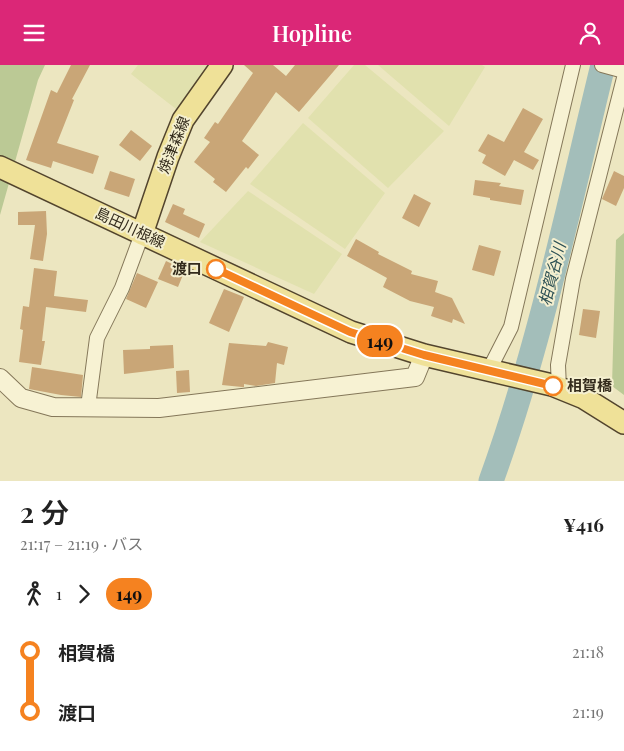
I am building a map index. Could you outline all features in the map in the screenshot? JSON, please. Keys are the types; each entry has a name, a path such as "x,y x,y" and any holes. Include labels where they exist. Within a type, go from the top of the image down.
{"main road":[{"name":"焼津森線","path":"142,234 168,157 183,120 222,65"},
{"name":"島田川根線","path":"0,167 350,332 424,355 556,387 584,398 624,423"}],"street":[{"path":"498,372 511,327 574,65"},
{"path":"602,65 624,71"},
{"path":"556,387 573,279 624,77"},
{"path":"88,407 97,338 122,288 142,234"},
{"path":"0,378 21,398 53,407 159,408 415,377 424,355"}],"green space":[{"path":"0,65 45,65 38,80 0,215"},
{"path":"138,65 211,65 176,109 131,74"},
{"path":"354,65 365,65 444,131 388,188 308,118"},
{"path":"378,65 482,65 485,67 449,126"},
{"path":"303,123 385,193 345,249 250,184"},
{"path":"248,191 342,254 314,294 200,242"},
{"path":"624,233 624,395 612,386 616,240"}],"building":[{"path":"71,65 90,65 72,99 74,100 57,143 99,156 93,174 53,161 51,168 26,160 51,90 57,93"},
{"path":"244,65 273,65 286,76 295,65 339,65 299,112 276,92 242,141 259,155 248,169 246,167 226,192 213,182 215,179 194,162 210,142 204,138 215,122 218,124 253,73"},
{"path":"523,108 543,119 524,152 539,160 533,170 514,160 505,176 482,163 486,155 478,151 488,134 504,142"},
{"path":"131,130 152,146 140,161 119,145"},
{"path":"110,171 135,179 129,197 104,189"},
{"path":"614,171 624,176 624,188 616,206 602,199"},
{"path":"475,180 501,183 499,186 524,190 521,205 473,195"},
{"path":"414,194 431,203 419,227 402,218"},
{"path":"173,204 185,209 183,214 205,224 199,238 165,222"},
{"path":"46,211 47,234 43,261 30,259 35,225 18,225 18,212"},
{"path":"356,239 379,252 378,254 412,271 411,274 438,281 435,292 452,298 465,324 453,319 452,323 431,316 434,307 410,301 383,287 387,278 347,256"},
{"path":"479,245 501,251 494,276 472,270"},
{"path":"166,261 185,270 178,287 158,279"},
{"path":"34,268 57,271 54,296 88,300 86,312 46,307 42,341 45,341 41,365 19,362 23,330 20,329 23,306 29,307"},
{"path":"137,273 158,282 146,308 126,299"},
{"path":"224,289 244,297 229,332 209,323"},
{"path":"583,309 600,311 596,338 579,335"},
{"path":"268,342 288,347 284,365 277,363 275,383 256,386 244,384 244,387 222,385 229,343 266,346"},
{"path":"173,345 174,368 124,374 123,350 150,349 150,346"},
{"path":"32,367 83,375 81,397 29,389"},
{"path":"189,370 190,392 177,393 176,371"}],"waterway":[{"name":"相賀谷川","path":"491,481 539,327 603,65"}],"bus line":[{"name":"149","path":"216,269 350,332 424,355 553,386"}],"place":[{"name":"渡口","path":"216,269"},
{"name":"相賀橋","path":"553,386"}]}
